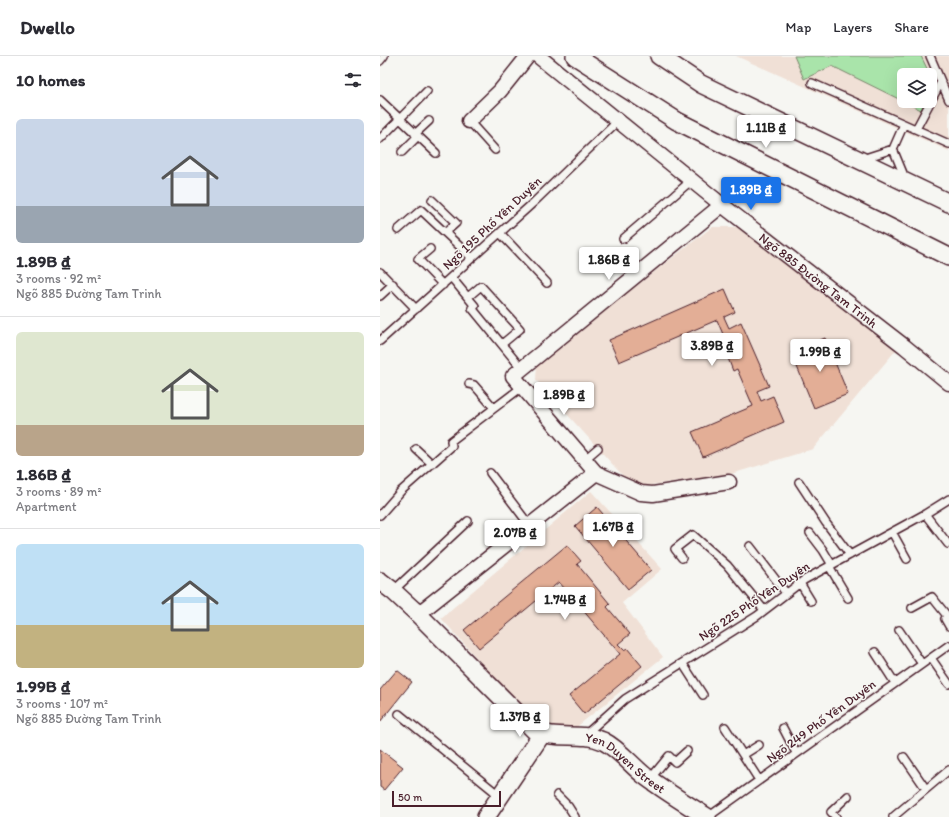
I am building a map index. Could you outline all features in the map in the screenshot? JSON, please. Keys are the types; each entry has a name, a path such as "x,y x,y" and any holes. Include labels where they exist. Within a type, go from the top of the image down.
{"street":[{"path":"469,121 500,91 528,56"},
{"name":"Ngõ 885 Đường Tam Trinh","path":"538,56 619,120 722,205 904,346 949,383"},
{"path":"575,56 677,121 949,257"},
{"path":"659,56 701,84 949,203"},
{"path":"722,205 513,376 596,473 641,493 653,494 729,482"},
{"path":"418,614 596,473"},
{"name":"Yen Duyen Street","path":"387,586 418,614 528,725 542,734 552,737 582,737 602,741 611,746 650,779 707,817"},
{"path":"486,817 542,734"}],"lane":[{"path":"380,61 384,56"},
{"path":"930,56 949,100"},
{"path":"916,129 941,82"},
{"path":"812,83 949,144"},
{"path":"380,139 427,91"},
{"path":"380,100 436,153"},
{"name":"Ngõ 195 Phố Yên Duyên","path":"380,341 500,233 619,120"},
{"path":"402,152 429,121"},
{"path":"469,121 496,150"},
{"path":"904,124 893,149 907,184"},
{"path":"858,160 893,149"},
{"path":"623,239 692,180"},
{"path":"432,200 456,223 446,232"},
{"path":"398,230 421,210 472,258"},
{"path":"500,233 547,284"},
{"path":"430,249 418,259 443,285"},
{"path":"380,272 416,309"},
{"path":"451,278 475,306 472,308 522,369"},
{"path":"380,296 392,284"},
{"path":"468,297 481,286 520,328 502,344"},
{"path":"469,384 474,385 494,408"},
{"path":"380,516 401,491 452,446 451,441 522,387"},
{"path":"584,460 598,448"},
{"path":"416,449 432,464"},
{"path":"490,473 530,526"},
{"path":"799,482 826,523 850,555"},
{"name":"Ngõ 225 Phố Yên Duyên","path":"582,737 625,699 682,664 764,610 800,583 925,514 949,499"},
{"path":"925,514 948,544"},
{"path":"387,586 468,521"},
{"path":"687,529 692,535 727,564 764,610"},
{"path":"892,532 907,559"},
{"path":"810,533 823,550 848,598"},
{"path":"682,558 675,549 692,535"},
{"path":"750,546 786,593"},
{"path":"800,583 811,601"},
{"path":"912,608 932,597 948,617 945,619 949,626"},
{"path":"899,630 922,664"},
{"name":"Ngõ 249 Phố Yên Duyên","path":"707,817 949,645"},
{"path":"875,652 894,683"},
{"path":"931,658 949,684"},
{"path":"682,664 703,695"},
{"path":"399,714 500,796"},
{"path":"725,727 759,780"},
{"path":"783,728 796,753"},
{"path":"743,755 759,745"},
{"path":"650,779 669,756 675,762 687,751"},
{"path":"904,757 926,789"},
{"path":"893,817 949,770"},
{"path":"557,795 568,806 575,817"},
{"path":"836,817 831,812 848,796"}],"shaded area":[{"path":"736,56 949,56 949,151"},
{"path":"712,227 744,227 901,344 813,449 731,474 643,486 624,477 536,380 537,363"},
{"path":"591,491 662,569 622,603 663,657 574,729 559,729 531,719 441,618"}],"green space":[{"path":"794,56 921,56 927,68 897,68 897,98 832,66 804,79"}],"building":[{"path":"725,289 735,312 724,317 729,328 741,322 769,386 757,391 761,401 773,396 784,422 703,457 692,432 753,406 737,369 733,371 726,353 730,351 717,320 619,362 609,340"},
{"path":"825,338 848,394 814,408 791,352"},
{"path":"597,507 651,570 628,589 575,526"},
{"path":"567,545 581,561 577,564 610,604 607,607 630,634 618,644 624,650 627,648 642,666 584,714 569,696 620,654 559,582 479,648 464,630"},
{"path":"397,670 412,682 380,722 380,690"},
{"path":"380,749 403,767 384,790 380,787"}]}
